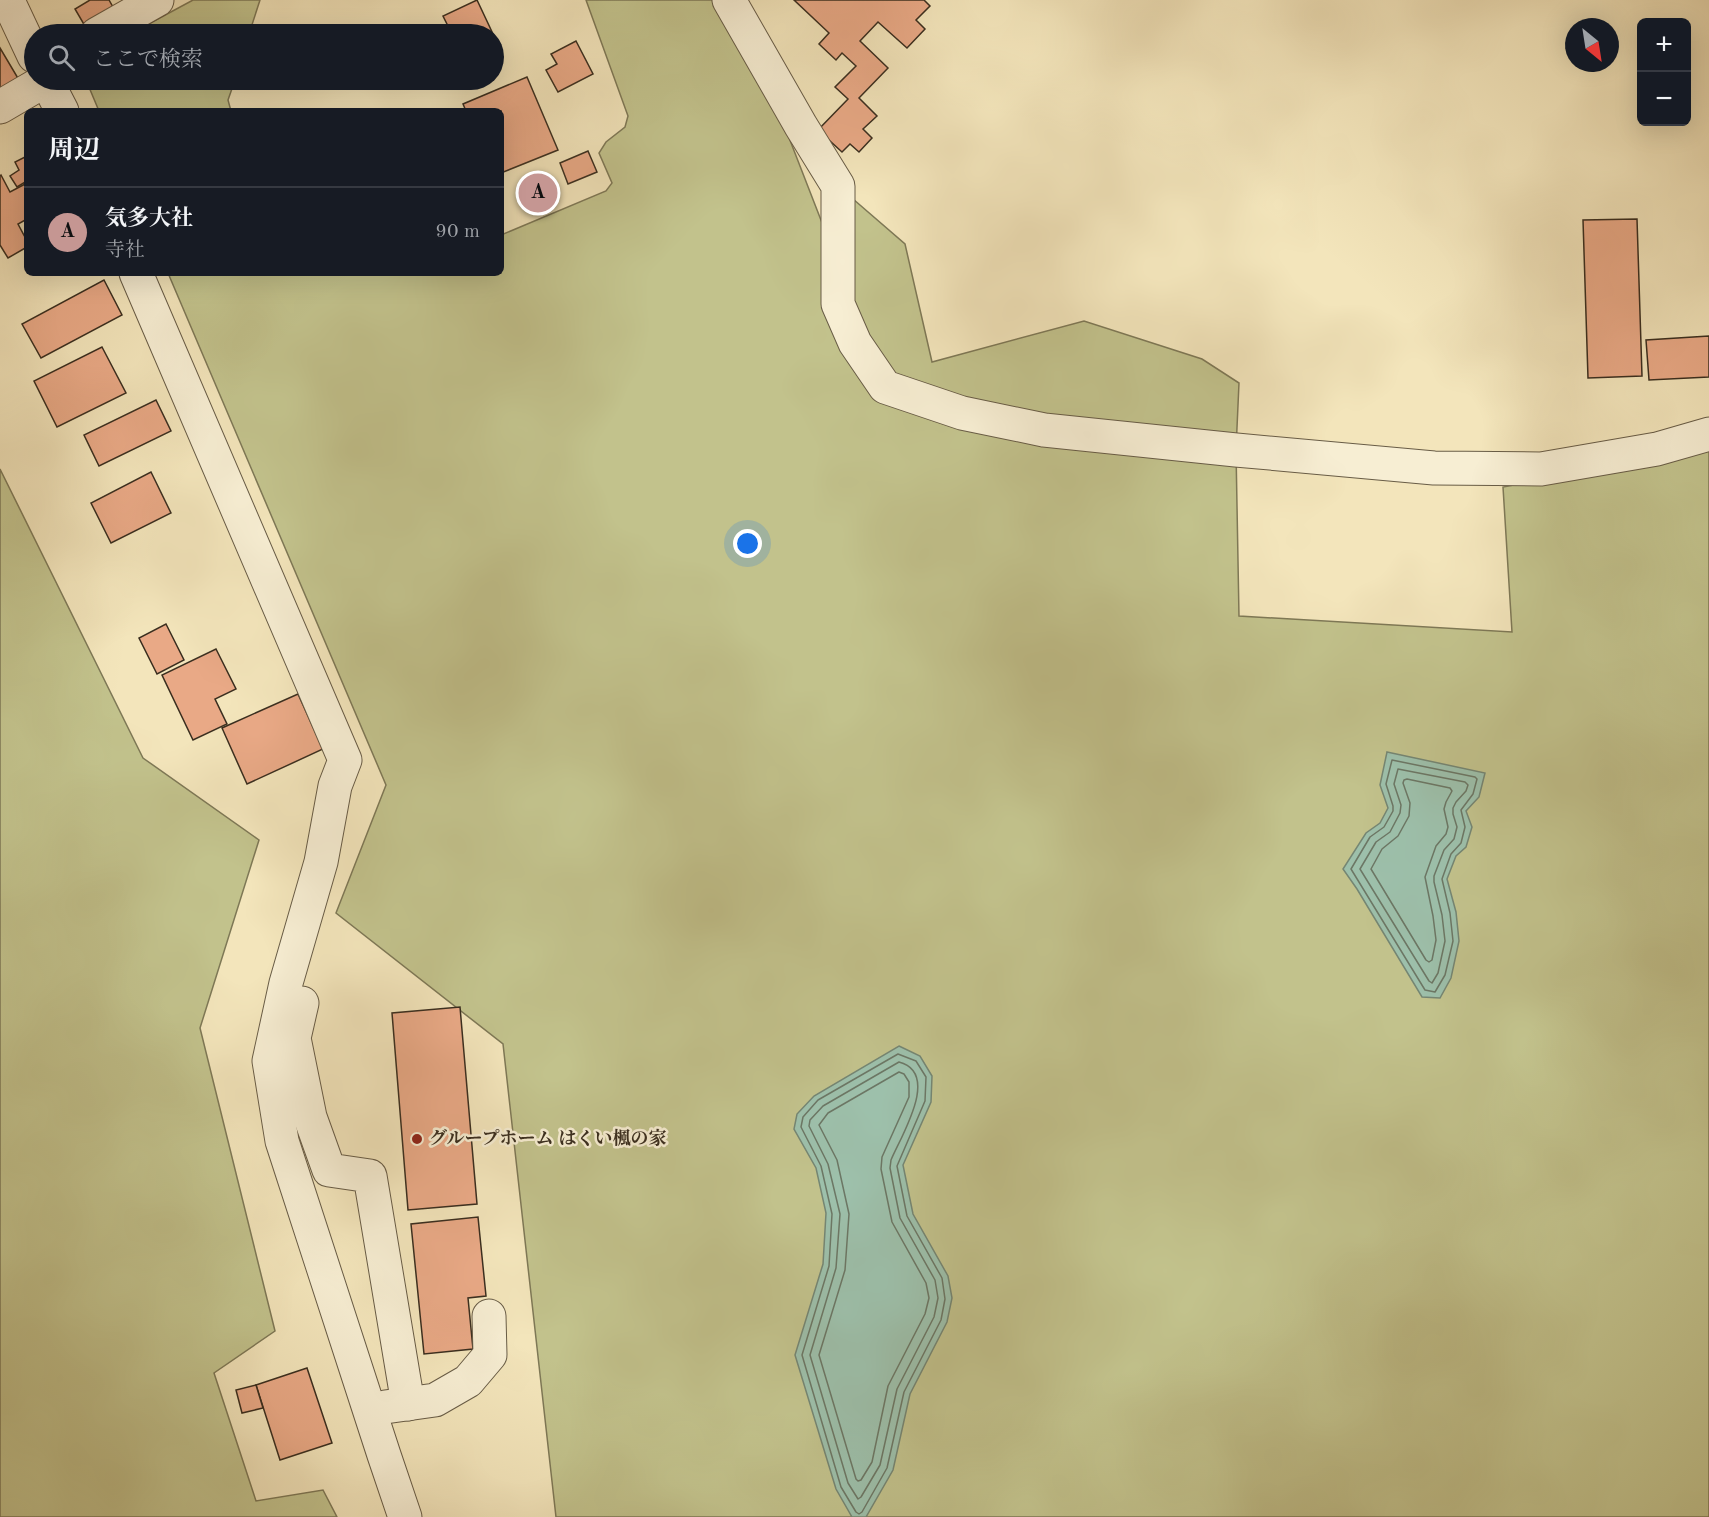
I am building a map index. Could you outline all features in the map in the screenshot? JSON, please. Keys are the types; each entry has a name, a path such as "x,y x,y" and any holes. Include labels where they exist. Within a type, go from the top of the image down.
{"street":[{"path":"9,0 24,34"},
{"path":"115,24 157,0"},
{"path":"729,0 838,186 838,304 855,343 885,387 962,412 1044,430 1434,468 1541,469 1657,449 1709,434"},
{"path":"0,107 29,90"},
{"path":"51,90 60,108"},
{"path":"137,276 345,760 335,786 321,862 286,983 269,1061 282,1141 405,1517"},
{"path":"300,932 305,987 294,1038 310,1117 329,1170 370,1176 408,1404"},
{"path":"369,1409 435,1400 468,1381 490,1355 489,1316"}],"shaded area":[{"path":"193,0 260,0 252,24 149,24"},
{"path":"586,0 712,0 786,130 826,233 838,186 905,244 932,362 1084,321 1202,359 1239,383 1236,450 1239,616 1512,632 1503,487 1709,448 1709,1517 556,1517 503,1044 336,913 386,785 169,276 504,276 504,234 606,191 612,183 599,153 606,142 625,127 628,116"},
{"path":"90,90 232,90 228,100 230,108 98,108"},
{"path":"0,469 143,758 259,840 200,1028 275,1331 214,1373 256,1501 323,1490 337,1517 0,1517"}],"water":[{"path":"1387,752 1485,773 1479,797 1466,811 1472,827 1466,847 1456,856 1447,879 1456,912 1459,941 1451,978 1440,998 1422,997 1343,869 1366,833 1380,823 1388,808 1380,785"},
{"path":"899,1046 920,1056 932,1076 931,1102 903,1165 913,1214 948,1276 952,1298 947,1322 910,1394 893,1470 866,1517 852,1517 836,1489 795,1355 823,1264 826,1213 816,1168 794,1129 797,1114 814,1096"}],"building":[{"path":"90,0 109,0 118,16 104,24 84,24 75,9"},
{"path":"477,0 488,24 447,24 443,16"},
{"path":"794,0 924,0 930,6 916,20 925,29 907,48 878,22 860,41 888,68 859,98 877,116 863,129 872,138 859,152 850,144 842,152 818,130 848,99 835,87 856,66 842,53 836,60 819,44 829,33"},
{"path":"576,41 593,74 558,92 546,70 557,64 551,54"},
{"path":"0,48 22,85 0,98"},
{"path":"527,77 558,150 504,172 504,108 465,108 463,104 496,90 504,90 504,87"},
{"path":"588,151 597,172 568,184 560,163"},
{"path":"24,158 24,183 17,187 10,176 19,170 15,162"},
{"path":"0,176 10,192 24,185 24,221 18,224 24,235 24,249 8,258 0,245"},
{"path":"1637,219 1642,376 1588,378 1583,220"},
{"path":"104,280 122,315 41,358 22,324"},
{"path":"1709,336 1709,377 1649,380 1646,340"},
{"path":"102,347 126,393 57,427 34,381"},
{"path":"156,400 171,431 99,466 84,435"},
{"path":"151,472 171,513 111,543 91,503"},
{"path":"166,624 184,660 157,674 139,638"},
{"path":"216,649 236,689 215,699 227,724 193,740 162,675"},
{"path":"298,694 323,749 247,784 222,728"},
{"path":"460,1007 477,1204 408,1210 392,1013"},
{"path":"478,1217 486,1296 468,1298 473,1349 424,1354 411,1224"},
{"path":"307,1368 332,1443 280,1460 256,1385"},
{"path":"256,1385 263,1408 242,1413 236,1390"}],"place":[{"name":"気多大社","path":"538,193"},
{"name":"グループホーム はくい楓の家","path":"417,1139"}]}
